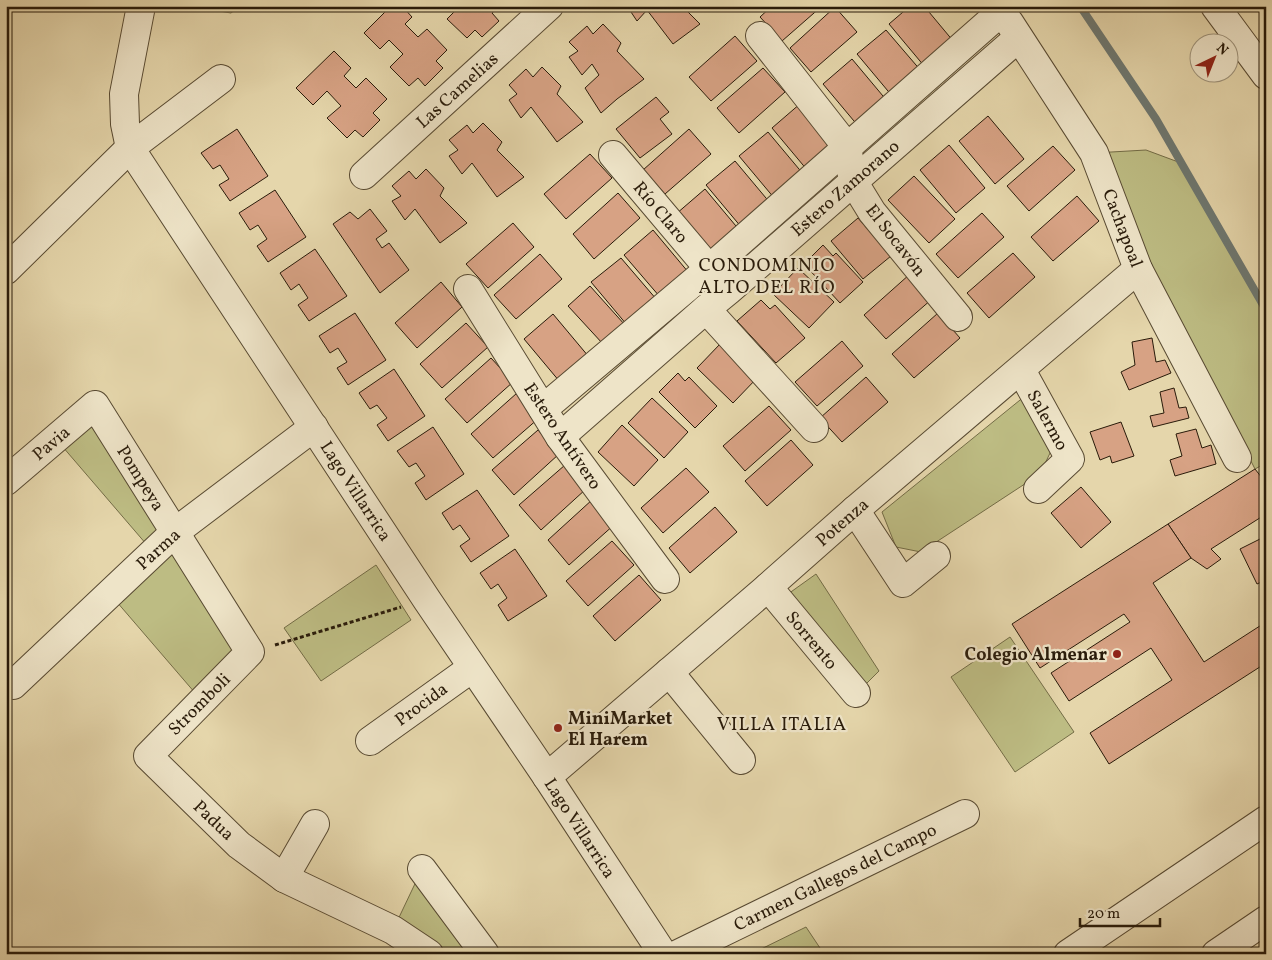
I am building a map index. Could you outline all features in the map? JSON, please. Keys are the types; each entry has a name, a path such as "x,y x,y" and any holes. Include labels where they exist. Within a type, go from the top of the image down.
{"street":[{"name":"Lago Villarrica","path":"141,6 124,94 125,124 130,148 472,668 547,777 662,954"},
{"name":"Las Camelias","path":"364,175 550,6"},
{"path":"1216,6 1266,75"},
{"path":"543,409 709,269 1000,8"},
{"name":"Cachapoal","path":"1000,8 1094,153 1138,269 1237,458"},
{"name":"El Socavón","path":"760,36 847,147 854,181 872,212 958,318"},
{"name":"Estero Zamorano","path":"560,437 1018,38"},
{"path":"6,270 130,148 221,79"},
{"name":"Río Claro","path":"613,155 728,291"},
{"name":"Potenza","path":"547,777 768,588 855,510 1138,269"},
{"name":"Estero Antívero","path":"468,289 560,437 665,579"},
{"path":"706,309 814,428"},
{"name":"Salermo","path":"1021,370 1070,459 1038,489"},
{"name":"Pavia","path":"6,481 95,405"},
{"name":"Pompeya","path":"95,405 250,652"},
{"name":"Parma","path":"13,685 175,532 314,426"},
{"path":"855,510 903,583 936,556"},
{"name":"Sorrento","path":"768,588 856,694"},
{"name":"Stromboli","path":"148,756 250,652"},
{"name":"Procida","path":"370,741 472,668"},
{"path":"669,672 741,760"},
{"name":"Padua","path":"148,756 239,845 284,878 393,930 429,954"},
{"name":"Carmen Gallegos del Campo","path":"678,954 965,814"},
{"path":"1068,954 1266,820"},
{"path":"284,878 315,824"},
{"path":"422,869 485,954"},
{"path":"1216,954 1260,931"}],"path":[{"path":"250,652 427,600"}],"shaded area":[{"path":"190,6 240,6 231,13"},
{"path":"1146,150 1181,163 1266,310 1266,463 1255,469 1094,153"},
{"path":"1025,396 1051,451 1040,474 921,552 896,547 882,512"},
{"path":"95,405 250,652 202,701 110,594 153,552 56,439"},
{"path":"376,565 411,620 321,681 284,628"},
{"path":"816,574 879,671 866,684 788,594"},
{"path":"1010,637 1074,732 1015,772 951,677"},
{"path":"422,869 485,954 429,954 393,930"},
{"path":"806,927 824,954 751,954"}],"building":[{"path":"391,6 402,6 412,17 405,24 418,37 427,29 447,50 436,61 443,68 425,86 418,78 409,86 390,67 403,54 389,40 380,49 364,33"},
{"path":"460,6 500,6 492,13 499,21 482,37 475,30 467,38 447,19"},
{"path":"627,6 682,6 700,24 673,44 647,10 637,21"},
{"path":"772,6 822,6 782,41 760,17"},
{"path":"910,6 924,6 954,42 925,67 889,24"},
{"path":"835,7 857,32 811,72 790,48"},
{"path":"603,24 621,43 617,51 644,79 601,113 585,88 599,75 592,64 582,75 569,57 578,51 569,42 587,26 593,34"},
{"path":"886,30 922,72 893,97 857,54"},
{"path":"735,36 757,61 711,101 689,77"},
{"path":"334,51 351,68 344,76 356,88 366,78 387,99 373,113 380,120 363,137 355,130 347,138 327,118 341,106 327,91 313,105 296,88"},
{"path":"852,59 888,102 859,127 823,84"},
{"path":"542,67 561,86 557,94 583,122 557,142 531,107 521,118 509,100 517,94 509,85 526,69 533,77"},
{"path":"763,68 785,92 739,133 717,108"},
{"path":"656,97 669,112 660,119 672,134 640,158 616,129"},
{"path":"801,103 837,146 808,171 772,128"},
{"path":"988,116 1024,159 995,184 959,141"},
{"path":"483,123 502,142 497,150 524,177 497,197 472,163 462,174 449,156 458,150 449,140 467,125 473,133"},
{"path":"237,129 268,176 230,201 219,185 229,179 220,165 213,169 201,153"},
{"path":"689,129 711,154 665,194 643,170"},
{"path":"768,132 804,175 775,199 739,156"},
{"path":"949,145 985,188 956,213 920,170"},
{"path":"1053,146 1075,170 1029,211 1007,186"},
{"path":"590,154 612,178 566,219 544,194"},
{"path":"735,161 771,204 742,228 706,185"},
{"path":"426,169 444,188 440,196 467,223 440,243 415,209 405,220 392,201 401,196 392,186 409,171 416,179"},
{"path":"914,176 955,219 929,243 888,200"},
{"path":"705,189 741,232 712,256 676,214"},
{"path":"275,190 306,237 268,262 257,246 267,239 258,225 250,230 239,213"},
{"path":"618,193 640,218 594,259 573,234"},
{"path":"1077,196 1099,221 1053,261 1031,237"},
{"path":"370,209 387,231 376,239 382,248 389,243 409,270 380,293 333,224 350,212 358,219"},
{"path":"982,213 1004,237 958,278 936,254"},
{"path":"858,218 891,256 863,279 831,241"},
{"path":"513,223 534,247 488,288 466,264"},
{"path":"653,230 689,273 660,297 624,255"},
{"path":"823,245 833,256 836,253 863,282 840,303 804,264"},
{"path":"315,249 347,296 309,321 298,305 308,298 299,284 291,290 280,273"},
{"path":"1013,253 1035,277 989,318 967,293"},
{"path":"540,254 562,279 516,319 494,295"},
{"path":"621,258 657,300 627,325 591,282"},
{"path":"798,268 834,302 809,328 773,294"},
{"path":"910,274 932,299 886,339 864,315"},
{"path":"441,282 462,307 417,348 395,323"},
{"path":"590,286 625,325 603,344 568,306"},
{"path":"761,300 770,309 775,305 805,338 776,363 737,321"},
{"path":"355,313 386,360 348,385 337,368 347,362 338,348 330,353 319,336"},
{"path":"938,313 960,338 914,378 892,354"},
{"path":"553,314 589,357 560,382 524,339"},
{"path":"466,323 488,347 442,388 420,364"},
{"path":"1152,338 1156,362 1165,360 1171,373 1129,390 1121,372 1135,365 1132,342"},
{"path":"842,341 863,366 817,406 795,382"},
{"path":"721,343 758,377 733,403 697,368"},
{"path":"491,358 513,382 467,423 445,399"},
{"path":"394,369 425,416 388,441 377,425 387,418 377,405 370,409 359,393"},
{"path":"678,373 685,381 689,377 717,406 695,428 659,392"},
{"path":"866,377 888,402 842,442 820,418"},
{"path":"1174,388 1179,408 1186,407 1189,418 1153,427 1150,416 1164,413 1160,392"},
{"path":"517,393 539,418 493,458 471,434"},
{"path":"652,398 688,432 664,458 628,423"},
{"path":"769,406 791,430 745,471 723,446"},
{"path":"1121,422 1134,456 1112,463 1110,456 1100,460 1090,432"},
{"path":"622,425 658,460 634,486 598,452"},
{"path":"433,427 464,474 426,500 415,483 425,476 416,463 409,467 397,451"},
{"path":"1196,429 1202,448 1211,445 1216,464 1175,476 1170,460 1182,456 1176,434"},
{"path":"538,430 559,454 514,495 492,470"},
{"path":"791,440 813,465 767,506 745,481"},
{"path":"565,465 586,489 541,530 519,505"},
{"path":"686,468 709,492 663,533 641,508"},
{"path":"1255,469 1266,483 1266,514 1211,549 1221,559 1207,569 1191,558 1168,524"},
{"path":"1081,487 1111,522 1081,548 1051,513"},
{"path":"477,490 509,536 471,562 460,546 470,539 460,525 453,530 442,513"},
{"path":"593,499 615,524 569,565 548,540"},
{"path":"715,507 737,532 690,573 669,548"},
{"path":"1168,524 1191,558 1153,583 1204,662 1266,622 1266,663 1109,764 1090,733 1172,680 1151,648 1069,701 1051,673 1130,622 1124,614 1040,668 1012,624"},
{"path":"1266,536 1266,580 1257,584 1240,549"},
{"path":"612,541 634,565 588,606 566,581"},
{"path":"515,549 547,596 508,621 498,605 507,598 498,584 491,589 480,573"},
{"path":"639,575 661,600 615,641 593,616"}],"waterway":[{"path":"1080,6 1156,119 1266,310"}],"place":[{"name":"Colegio Almenar","path":"1117,654"},
{"name":"MiniMarket El Harem","path":"558,728"}],"district":[{"name":"CONDOMINIO ALTO DEL RÍO","path":"767,275"},
{"name":"VILLA ITALIA","path":"782,723"}]}
